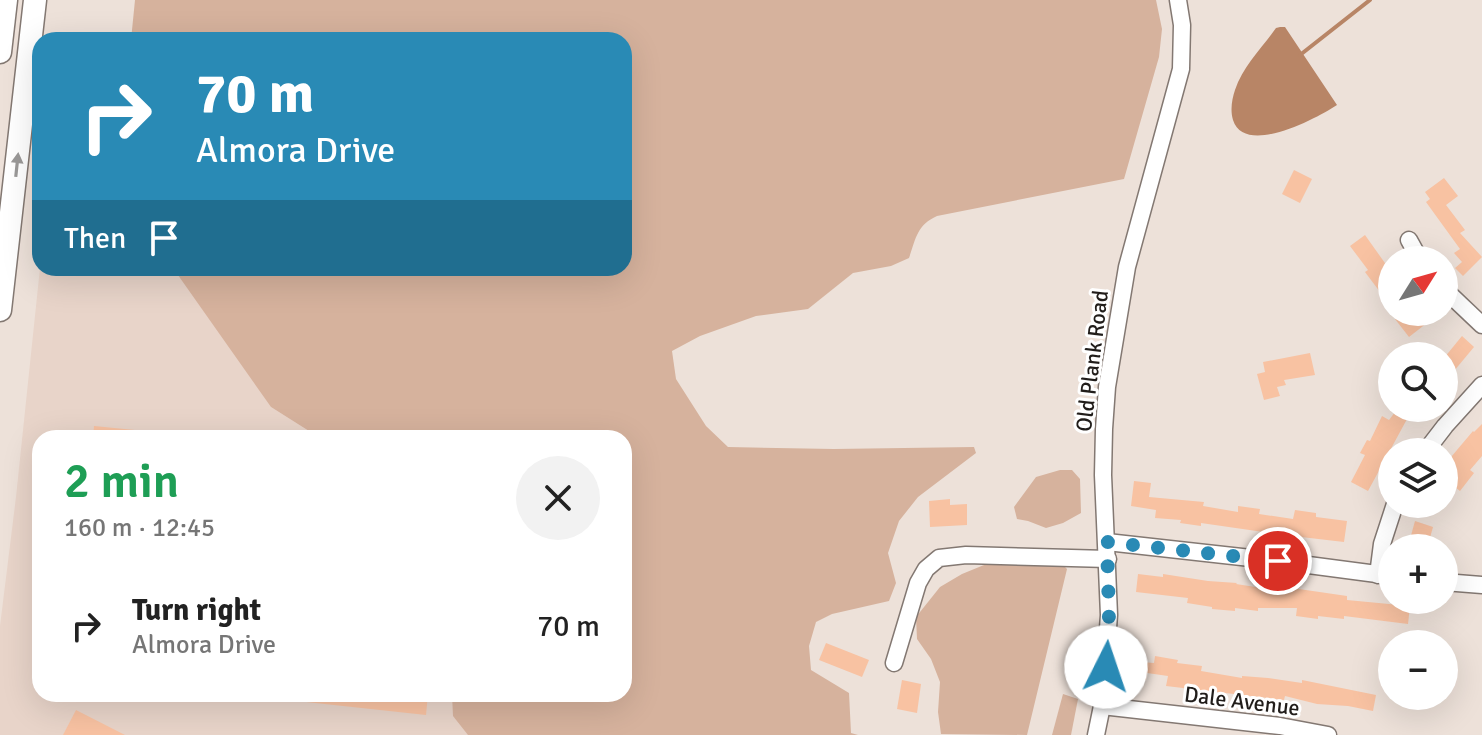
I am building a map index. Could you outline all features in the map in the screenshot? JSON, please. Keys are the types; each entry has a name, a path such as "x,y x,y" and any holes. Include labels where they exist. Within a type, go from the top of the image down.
{"highway":[{"path":"0,310 2,270 35,0"},
{"path":"0,52 3,7"}],"street":[{"name":"Old Plank Road","path":"1096,735 1102,706 1109,615 1103,448 1109,375 1127,267 1181,69 1182,25 1178,0"},
{"path":"1409,240 1412,246"},
{"path":"1458,302 1482,325"},
{"path":"1436,438 1482,385"},
{"path":"894,663 918,583 926,569 939,558 1107,551 1278,561 1378,575"},
{"path":"1458,583 1482,585"},
{"name":"Dale Avenue","path":"1102,706 1280,726 1328,735"}],"shaded area":[{"path":"135,0 1156,0 1162,29 1159,57 1124,179 937,216 921,228 909,258 891,266 853,273 808,309 756,316 700,336 672,351 676,379 706,426 728,447 974,447 976,453 918,497 899,521 888,553 896,583 889,601 832,614 816,622 809,646 811,670 849,693 851,733 858,735 468,735 453,716 452,702 632,702 632,430 307,430 271,407 179,276 632,276 632,32 132,32"},
{"path":"1285,27 1337,105 1282,131 1252,135 1240,131 1233,120 1232,108 1238,81 1276,28"},
{"path":"39,276 413,276 271,407 307,430 32,430 32,702 499,702 509,735 0,735 0,626"},
{"path":"1072,470 1080,479 1081,513 1046,528 1017,519 1014,507 1036,477"},
{"path":"984,565 1063,565 1067,569 1027,735 941,734 938,712 940,682 931,659 917,639 916,617 940,587"},
{"path":"1063,694 1078,699 1071,735 1052,735"}],"building":[{"path":"1294,170 1312,179 1300,203 1282,194"},
{"path":"1444,178 1458,196 1446,205 1465,230 1460,233 1482,257 1463,276 1458,271 1462,262 1458,258 1460,249 1426,202 1430,199 1425,192"},
{"path":"1365,235 1378,253 1378,289 1365,272 1368,270 1350,246"},
{"path":"1400,326 1423,326 1409,337"},
{"path":"1462,336 1474,347 1458,366 1458,342"},
{"path":"1310,353 1315,375 1284,380 1286,385 1277,387 1280,396 1264,400 1257,374 1265,372 1263,362"},
{"path":"1379,422 1405,422 1397,438 1378,438 1378,473 1368,491 1351,482 1365,455 1360,453 1367,440 1370,441"},
{"path":"1482,424 1482,456 1470,470 1474,473 1460,491 1458,449"},
{"path":"94,426 135,430 94,430"},
{"path":"1134,481 1151,483 1149,497 1204,502 1203,506 1238,512 1238,506 1260,509 1259,514 1293,519 1295,510 1316,513 1316,517 1347,521 1344,542 1155,518 1156,510 1131,506"},
{"path":"950,499 950,505 967,504 967,525 930,527 929,501"},
{"path":"1415,521 1433,527 1431,534 1411,534"},
{"path":"1138,574 1163,577 1163,574 1347,596 1347,600 1378,603 1378,614 1409,614 1408,624 1344,616 1344,619 1318,616 1318,619 1296,616 1297,608 1258,608 1258,611 1212,609 1187,603 1188,598 1136,592"},
{"path":"826,643 869,660 862,677 819,660"},
{"path":"1155,656 1202,666 1201,671 1242,678 1302,683 1302,680 1376,695 1373,711 1317,704 1285,696 1284,700 1166,686 1168,676 1147,673 1146,680 1126,678 1127,661 1154,663"},
{"path":"902,680 921,684 917,713 897,709"},
{"path":"306,702 427,702 426,715"},
{"path":"76,710 125,735 63,735"}],"waterway":[{"path":"1300,55 1370,0"}],"route":[{"path":"1106,667 1109,615 1107,542 1278,561"}]}
